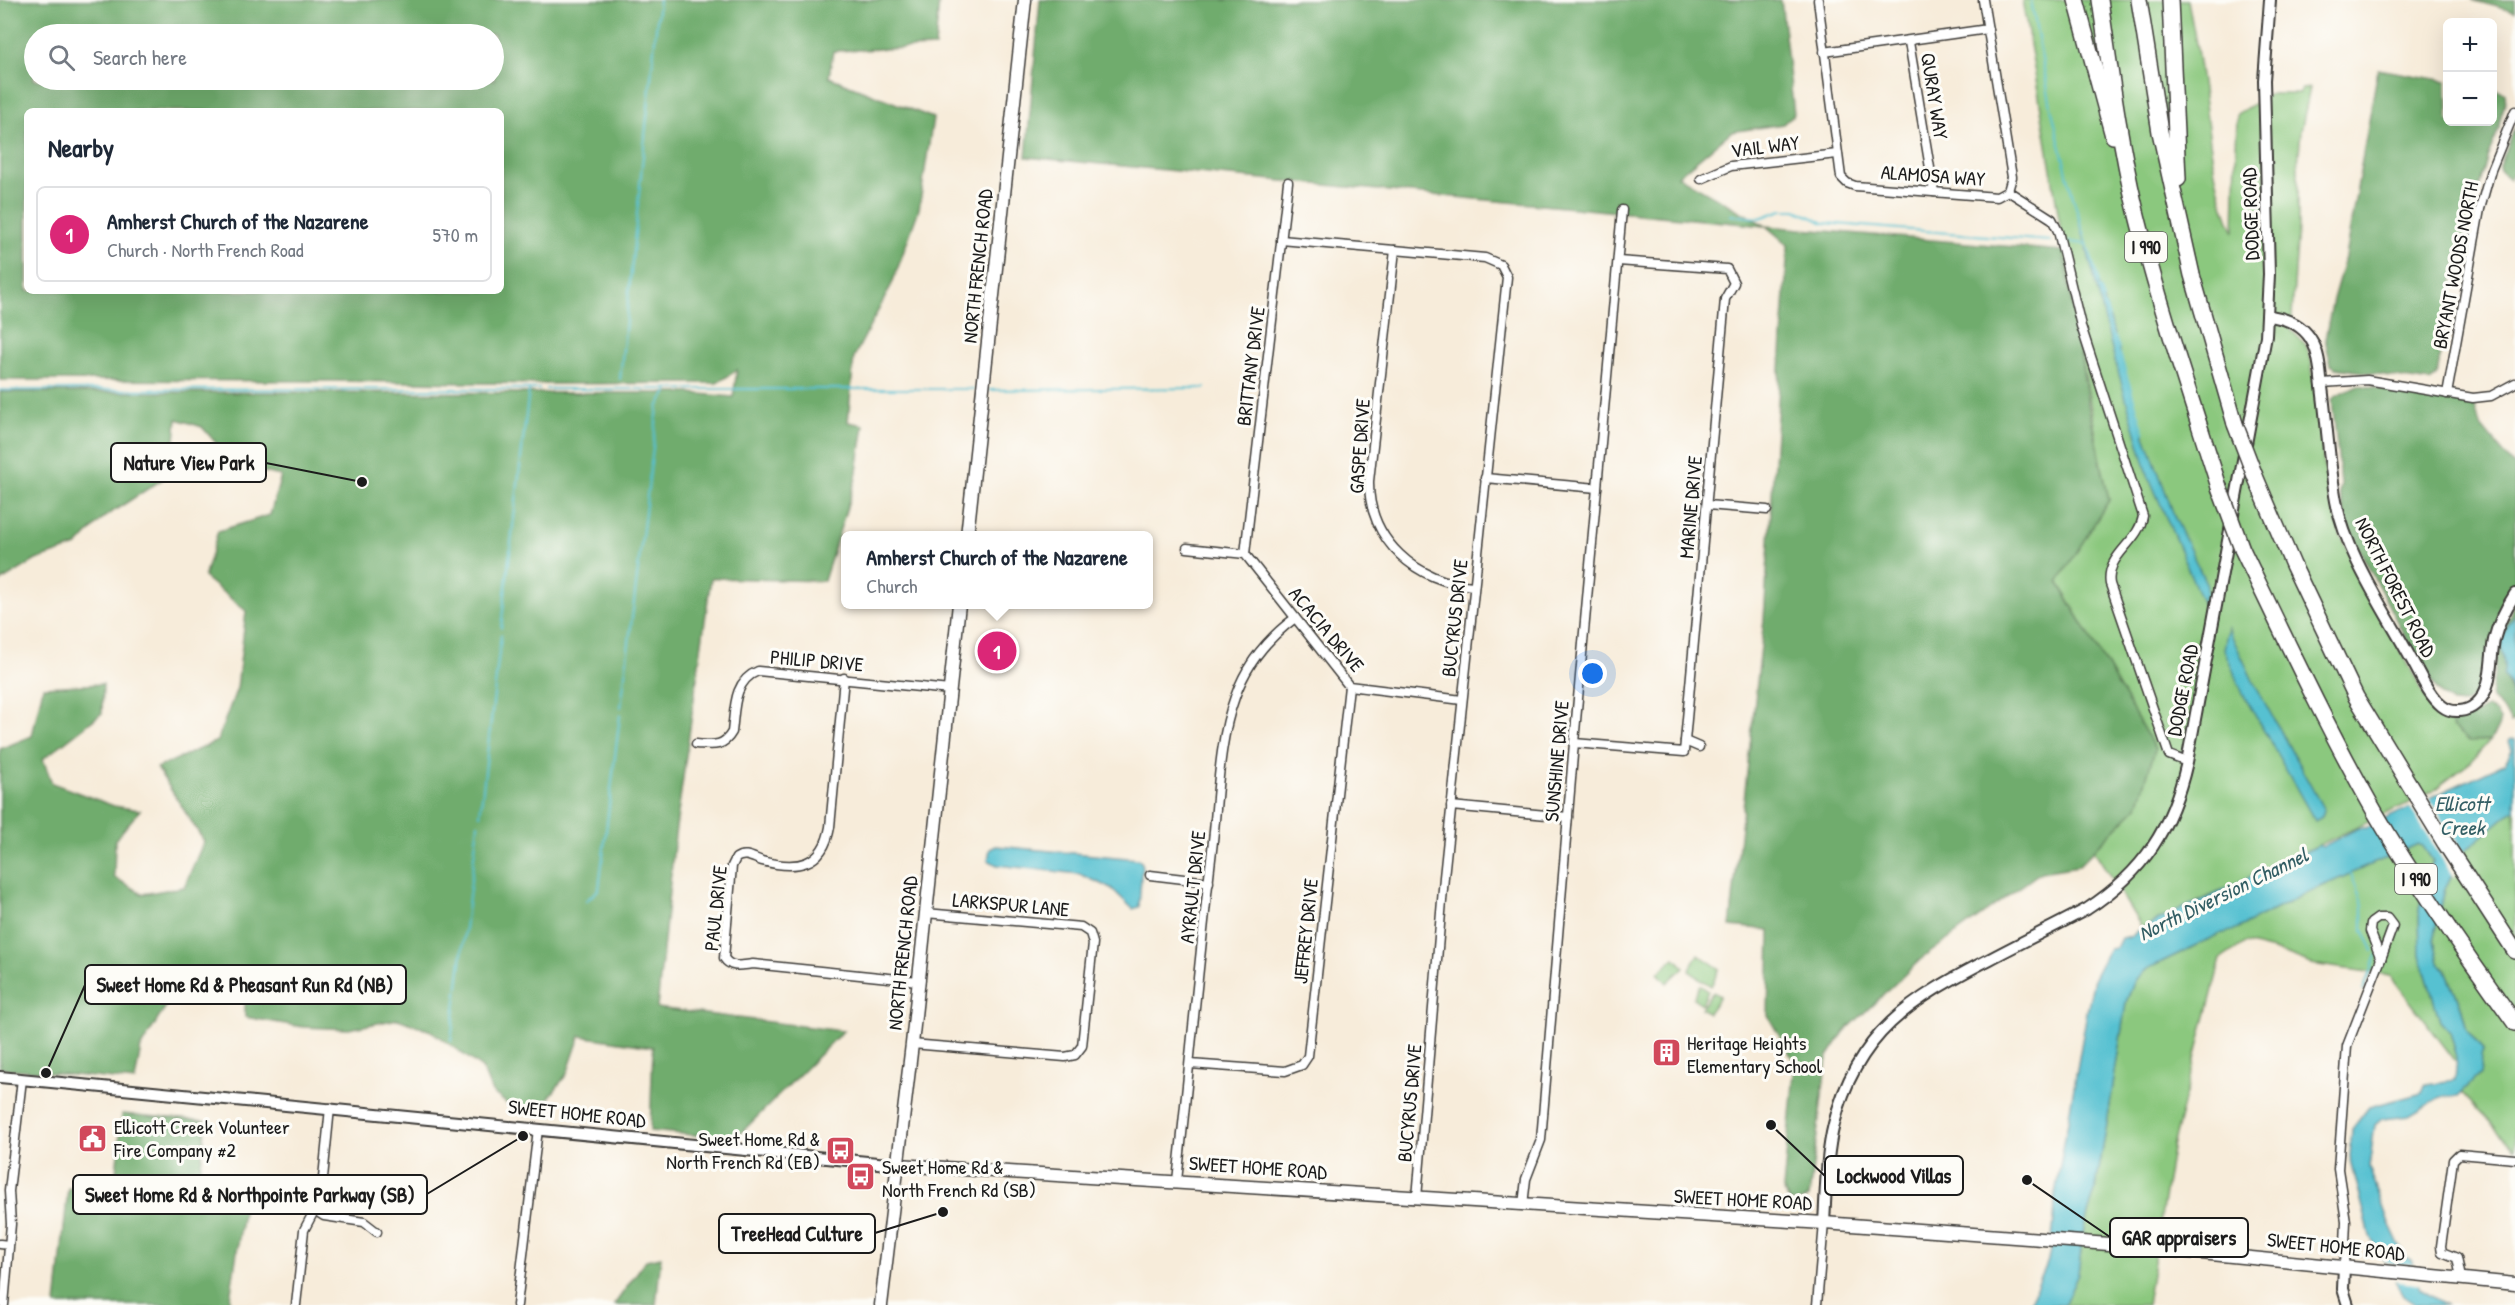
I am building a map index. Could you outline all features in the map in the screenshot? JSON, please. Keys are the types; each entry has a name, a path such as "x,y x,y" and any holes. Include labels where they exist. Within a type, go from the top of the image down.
{"highway":[{"path":"2076,0 2109,128 2128,169"},
{"name":"I 990","path":"2100,0 2113,92 2135,207 2165,316 2219,488 2242,549 2329,727 2368,799 2417,880 2515,1023"},
{"name":"I 990","path":"2139,0 2160,132 2192,275 2235,424 2255,476 2293,565 2356,697 2515,951"},
{"path":"2170,0 2180,215"},
{"path":"2489,912 2515,940"}],"main road":[{"name":"NORTH FRENCH ROAD","path":"968,531 1025,0"},
{"name":"NORTH FRENCH ROAD","path":"881,1305 912,1044 958,609"},
{"name":"SWEET HOME ROAD","path":"898,1165 1177,1181 2109,1244 2515,1284"}],"street":[{"name":"ALAMOSA WAY","path":"1818,0 1841,177 1847,183 1856,186 1997,197 2008,190 2012,177 1983,0"},
{"name":"DODGE ROAD","path":"1824,1224 1828,1162 1834,1124 1851,1078 1874,1042 1902,1011 1930,990 2087,909 2121,885 2138,867 2163,830 2176,801 2187,762 2257,389 2268,316 2264,80 2270,0"},
{"path":"1824,52 1909,42 1988,29"},
{"name":"QURAY WAY","path":"1909,42 1934,192"},
{"name":"BRYANT WOODS NORTH","path":"2447,394 2480,209 2491,171 2515,111"},
{"name":"VAIL WAY","path":"1701,179 1731,166 1837,154"},
{"name":"BRITTANY DRIVE","path":"1245,554 1288,182"},
{"path":"2008,190 2052,219 2058,231 2081,326 2143,516 2139,528 2110,567 2110,584 2169,755 2187,762"},
{"name":"SUNSHINE DRIVE","path":"1523,1205 1526,1179 1541,1140 1622,210"},
{"name":"BUCYRUS DRIVE","path":"1281,240 1489,258 1504,271 1507,283 1451,806 1417,1198"},
{"name":"GASPE DRIVE","path":"1395,250 1369,481 1370,500 1389,544 1409,564 1442,580 1474,586"},
{"name":"MARINE DRIVE","path":"1618,261 1727,269 1734,283 1725,299 1685,741"},
{"name":"NORTH FOREST ROAD","path":"2268,316 2292,322 2310,338 2318,355 2335,495 2345,532 2406,649 2432,694 2443,707 2462,711 2473,707 2481,699 2487,688 2496,636 2515,594"},
{"path":"2322,383 2360,380 2473,398 2487,397 2515,383"},
{"path":"1485,478 1597,488"},
{"path":"1707,505 1767,510"},
{"path":"1187,548 1245,554"},
{"name":"ACACIA DRIVE","path":"1245,554 1349,686 1462,700"},
{"name":"AYRAULT DRIVE","path":"1177,1181 1226,733 1242,680 1273,635 1295,618"},
{"name":"PHILIP DRIVE","path":"696,744 716,745 729,738 732,732 738,690 751,674 763,670 950,690"},
{"name":"PAUL DRIVE","path":"844,678 830,827 825,845 814,858 801,865 776,864 744,855 736,858 732,866 724,958 731,965 736,966 753,964 918,981"},
{"name":"JEFFREY DRIVE","path":"1190,1064 1285,1071 1302,1065 1308,1056 1349,686"},
{"path":"1574,743 1684,752 1685,741 1699,747"},
{"path":"1451,806 1568,817"},
{"path":"1150,875 1209,882"},
{"name":"LARKSPUR LANE","path":"912,1044 1071,1057 1082,1046 1093,938 1086,929 926,913"},
{"path":"2348,1305 2343,1289 2346,1221 2338,1169 2348,1046 2381,959"},
{"name":"SWEET HOME ROAD","path":"0,1077 898,1165"},
{"path":"4,1305 5,1244 11,1224 9,1191 22,1079"},
{"path":"296,1305 304,1230 321,1198 330,1108"},
{"path":"517,1305 538,1129"},
{"path":"2461,1278 2457,1258 2442,1252 2441,1246 2453,1160 2459,1154 2515,1159"},
{"path":"315,1211 324,1216 364,1222 377,1232"},
{"path":"1817,1305 1824,1224"}],"green space":[{"path":"0,0 939,0 935,47 833,51 829,77 933,118 919,209 892,284 854,357 848,422 864,425 856,478 824,581 711,578 675,835 657,1008 843,1031 735,1139 650,1131 653,1047 580,1036 567,1074 542,1107 514,1109 492,1092 482,1068 431,1031 398,1019 349,1029 303,1027 245,1017 245,995 216,989 171,998 141,1047 135,1081 0,1068 0,749 32,736 43,687 103,684 102,713 43,759 52,783 114,806 140,810 115,840 114,877 142,894 184,887 204,841 157,768 217,741 237,688 246,611 204,577 218,531 270,515 281,476 236,466 202,427 177,419 172,473 103,518 77,546 36,560 0,582 0,392 689,393 733,397 737,370 717,383 543,384 0,380"},
{"path":"1040,0 1781,0 1794,114 1783,124 1731,132 1678,176 1766,226 1026,157"},
{"path":"2022,0 2188,0 2199,60 2211,152 2220,193 2234,232 2237,114 2270,94 2298,94 2302,89 2310,88 2301,131 2298,164 2298,227 2291,330 2306,345 2311,359 2326,480 2340,534 2430,706 2447,717 2453,728 2480,741 2490,740 2471,762 2430,793 2142,928 2094,850 2138,806 2155,749 2058,581 2109,500 2085,376"},
{"path":"2472,0 2515,0 2515,12"},
{"path":"2378,69 2443,80 2443,126 2497,126 2497,90 2505,93 2499,129 2488,155 2468,228 2460,241 2437,375 2430,382 2336,368 2331,365 2325,339 2345,257"},
{"path":"2515,127 2515,170 2509,180 2499,169"},
{"path":"1766,226 2063,251 2089,409 2109,500 2058,582 2155,749 2138,806 2078,866 2041,872 1920,960 1844,1032 1827,1058 1809,1197 1799,1202 1790,1202 1783,1189 1795,1063 1768,1016 1770,930 1730,926 1764,619 1788,245"},
{"path":"2358,385 2474,403 2480,425 2515,467 2515,587 2502,609 2484,679 2476,695 2465,704 2452,703 2441,695 2417,660 2349,530 2339,493 2341,484 2332,400 2335,396"},
{"path":"2515,601 2515,614 2506,630 2501,646 2505,670 2503,675 2514,703 2515,721 2511,723 2504,710 2491,698 2498,644"},
{"path":"2486,707 2496,713 2500,720 2490,740 2469,741 2453,728 2447,717 2458,719 2468,717"},
{"path":"2515,809 2515,1149 2462,1092 2480,1074 2483,1050 2467,1030 2461,1006 2446,970 2439,963 2434,940 2445,888 2465,851"},
{"path":"2418,844 2423,846 2433,861 2419,909 2420,955 2440,1021 2450,1032 2457,1063 2390,975 2311,964 2277,951 2245,943 2221,959 2173,1143 2147,1305 2064,1305 2078,1273 2084,1227 2095,1191 2106,1130 2126,1002 2135,980 2147,969 2219,934 2237,928 2333,881"},
{"path":"1698,954 1720,969 1711,986 1689,971"},
{"path":"1675,958 1684,967 1667,983 1658,973"},
{"path":"1700,985 1708,991 1702,1004 1693,998"},
{"path":"1713,992 1720,996 1708,1013 1701,1008"},
{"path":"122,1114 206,1121 199,1183 246,1192 229,1305 56,1305 68,1188 114,1192"},
{"path":"661,1257 656,1305 614,1305 646,1260"}],"water":[{"path":"2079,218 2143,430 2175,518 2207,585 2203,604 2148,475 2114,357"},
{"path":"2515,614 2515,704 2512,699 2512,689 2503,675 2501,646 2504,633"},
{"path":"2228,628 2255,685 2324,810 2322,817 2315,821 2243,694 2224,649"},
{"path":"2515,740 2515,809 2465,851 2445,888 2434,940 2439,963 2446,970 2461,1006 2467,1030 2483,1050 2480,1074 2458,1096 2441,1097 2409,1116 2382,1119 2375,1125 2369,1167 2389,1223 2405,1257 2411,1260 2420,1289 2446,1305 2416,1305 2403,1296 2370,1236 2350,1157 2352,1129 2369,1107 2422,1093 2426,1084 2455,1080 2457,1057 2450,1032 2440,1021 2420,955 2419,909 2433,861 2423,846 2418,844 2311,891 2232,931 2219,934 2147,969 2135,980 2126,1002 2106,1130 2095,1191 2084,1227 2078,1273 2064,1305 2031,1305 2049,1256 2054,1226 2055,1195 2094,978 2109,949 2116,948 2121,938 2132,936 2139,930 2271,866 2279,865 2319,845 2322,847 2358,828 2366,828 2505,763 2512,750 2509,741"},
{"path":"996,846 1138,859 1142,863 1139,907 1133,909 1111,888 1079,874 997,865 988,860 990,849"}],"pier":[{"path":"2428,797 2466,856 2454,878 2409,806"},
{"path":"2383,1262 2416,1265 2422,1285 2392,1281"}],"waterway":[{"path":"620,379 659,0"},
{"path":"2031,0 2051,107 2072,194 2099,283"},
{"path":"1731,215 1760,218 1782,210 1796,210 1824,223 2050,241"},
{"path":"2069,242 2087,244"},
{"path":"2100,288 2104,300"},
{"path":"2105,306 2109,317"},
{"path":"2115,337 2119,349"},
{"path":"2120,354 2144,432"},
{"path":"621,707 658,407 669,388"},
{"path":"989,390 1205,388"},
{"path":"0,390 539,389"},
{"path":"546,389 973,389"},
{"path":"501,628 529,390"},
{"path":"2205,591 2208,597"},
{"path":"480,815 501,635"},
{"path":"586,901 599,889 620,715"},
{"path":"451,1041 478,824"},
{"path":"2351,874 2363,906 2363,930 2373,950"},
{"path":"2363,991 2376,955"}],"place":[{"name":"Nature View Park","path":"362,482"},
{"name":"Amherst Church of the Nazarene","path":"997,651"},
{"name":"Heritage Heights Elementary School","path":"1666,1053"},
{"name":"Sweet Home Rd & Pheasant Run Rd (NB)","path":"46,1073"},
{"name":"Lockwood Villas","path":"1771,1125"},
{"name":"Sweet Home Rd & Northpointe Parkway (SB)","path":"523,1136"},
{"name":"Ellicott Creek Volunteer Fire Company #2","path":"93,1138"},
{"name":"Sweet Home Rd & North French Rd (EB)","path":"841,1150"},
{"name":"Sweet Home Rd & North French Rd (SB)","path":"861,1177"},
{"name":"GAR appraisers","path":"2027,1180"},
{"name":"TreeHead Culture","path":"943,1212"}],"water label":[{"name":"Ellicott Creek","path":"2462,815"},
{"name":"North Diversion Channel","path":"2223,894"}]}
